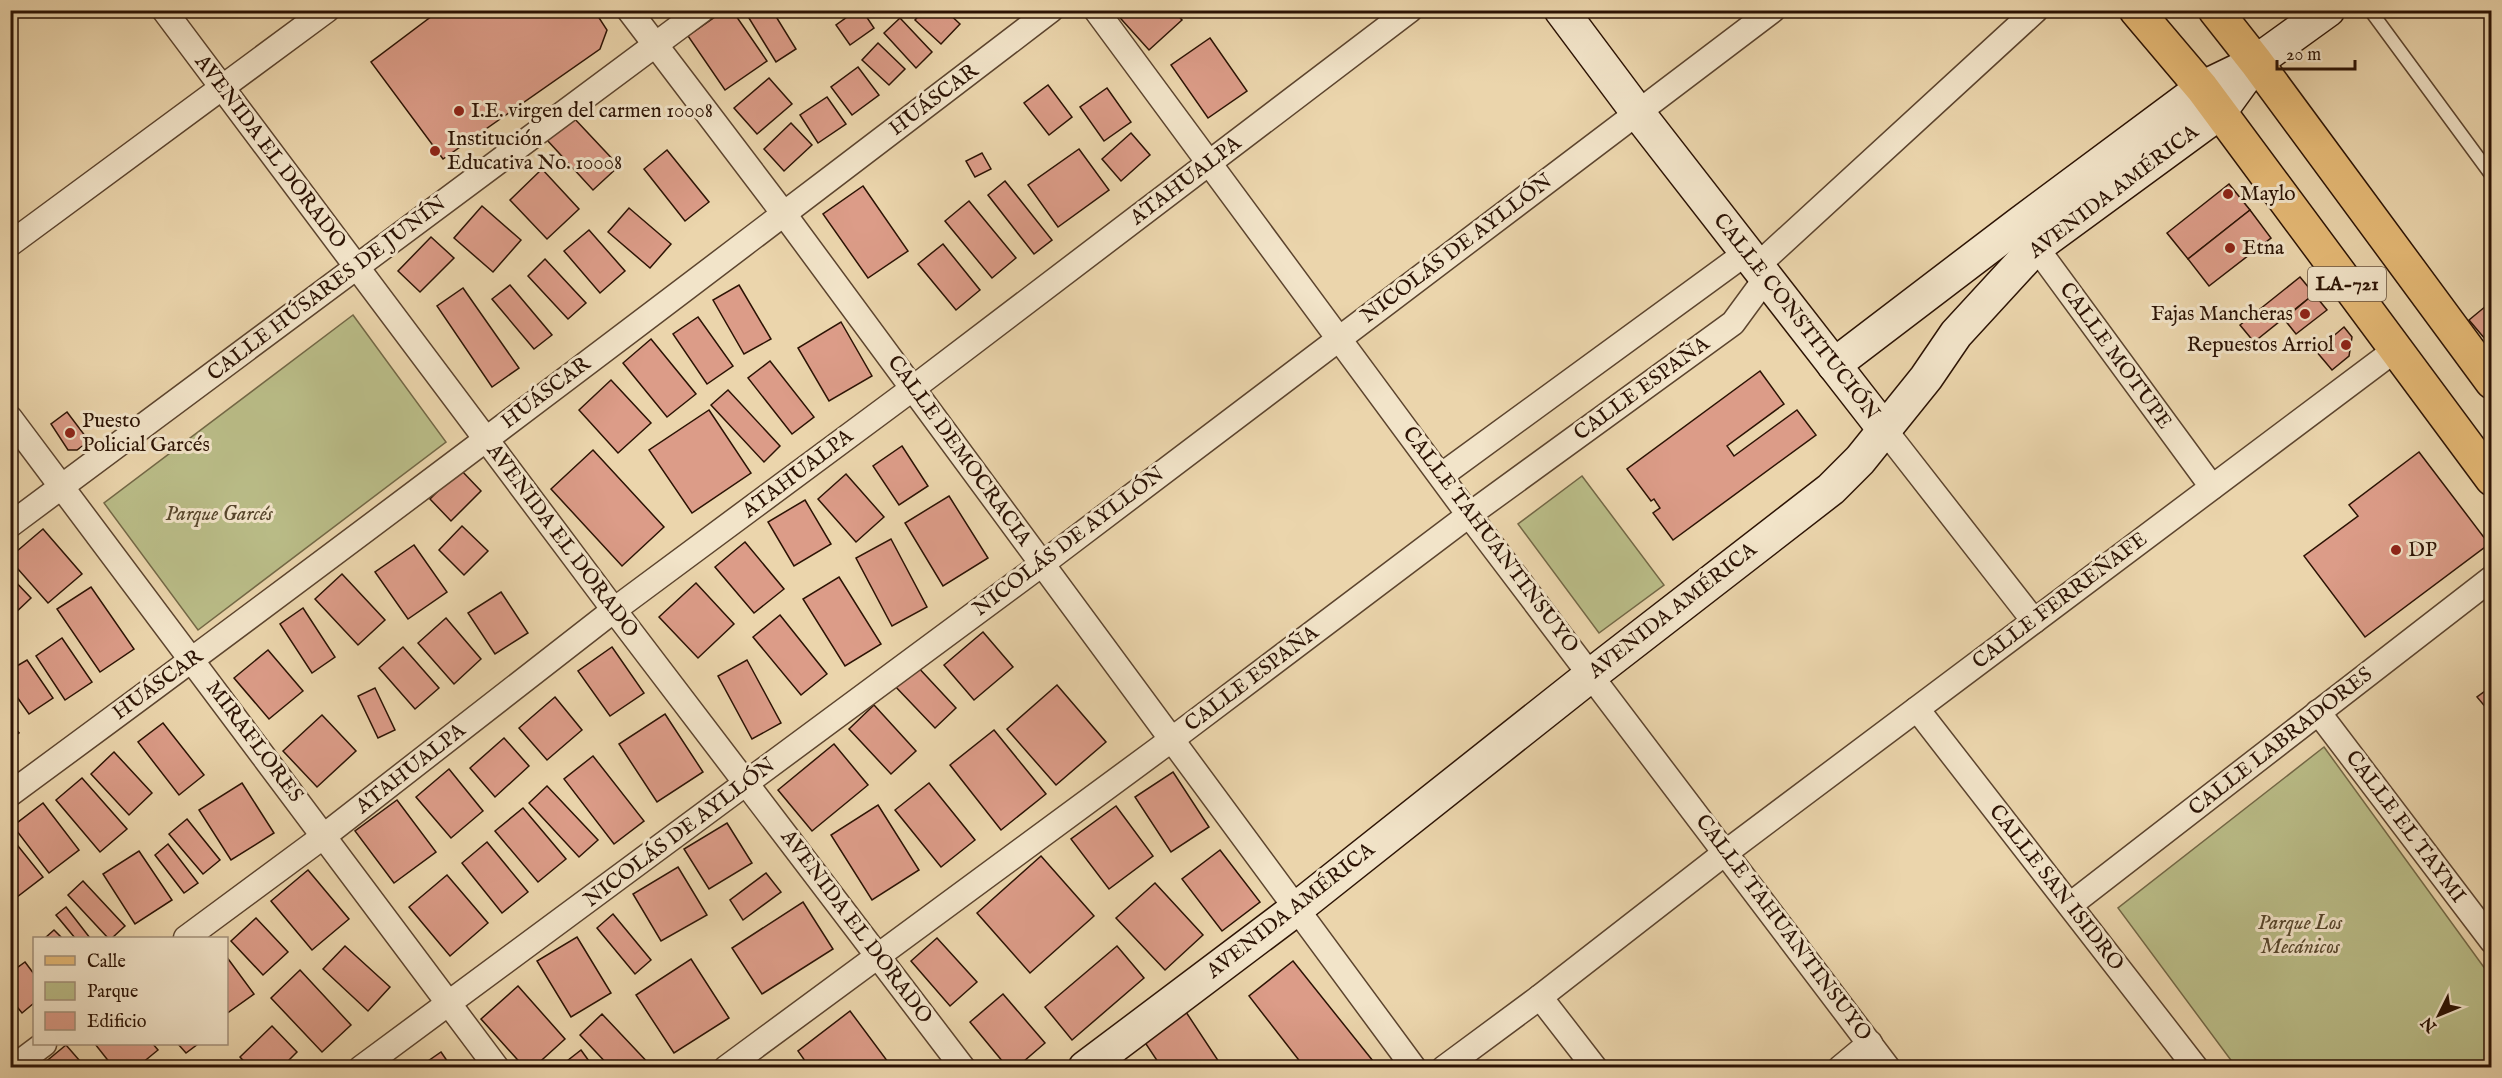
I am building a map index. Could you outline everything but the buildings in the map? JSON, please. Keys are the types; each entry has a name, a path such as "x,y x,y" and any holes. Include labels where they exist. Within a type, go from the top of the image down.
{"main road":[{"path":"2136,10 2211,100"},
{"path":"2214,10 2256,62"},
{"name":"LA-721","path":"2256,62 2492,382"},
{"name":"LA-721","path":"2211,100 2492,479"}],"street":[{"name":"AVENIDA EL DORADO","path":"164,10 614,610 963,1068"},
{"path":"10,244 327,10"},
{"name":"CALLE DEMOCRACIA","path":"629,10 784,214 1414,1068"},
{"name":"CALLE HÚSARES DE JUNÍN","path":"10,525 702,10"},
{"name":"HUÁSCAR","path":"10,794 784,214 1050,10"},
{"name":"CALLE TAHUANTINSUYO","path":"1096,10 1442,475 1469,515 1888,1068"},
{"name":"ATAHUALPA","path":"189,937 324,836 614,610 912,389 1410,10"},
{"name":"CALLE CONSTITUCIÓN","path":"1561,10 1756,266 2034,621"},
{"name":"NICOLÁS DE AYLLÓN","path":"361,1068 1042,564 1773,10"},
{"name":"CALLE ESPAÑA","path":"1442,475 1756,266 2036,10"},
{"name":"AVENIDA AMÉRICA","path":"1834,365 2027,235 2211,100 2256,62 2328,10"},
{"name":"AVENIDA AMÉRICA","path":"1085,1068 1296,909 1591,675 1831,489 1860,460 1926,378 2027,235"},
{"name":"CALLE MOTUPE","path":"2027,235 2212,488"},
{"name":"CALLE ESPAÑA","path":"726,1068 1171,740 1469,515 1733,323 1756,266"},
{"name":"CALLE FERREÑAFE","path":"1444,1068 1540,997 1725,853 2395,350"},
{"name":"MIRAFLORES","path":"10,418 193,659 496,1068"},
{"name":"CALLE LABRADORES","path":"2070,906 2492,578"},
{"name":"CALLE SAN ISIDRO","path":"1917,709 2196,1068"},
{"name":"CALLE EL TAYMI","path":"2318,712 2492,940"},
{"path":"1540,997 1595,1068"},
{"path":"1840,1068 1870,1043"},
{"path":"15,1063 42,1045"}],"lane":[{"path":"2370,10 2492,177"}],"green space":[{"name":"Parque Garcés","path":"353,315 446,442 198,630 104,503"},
{"path":"1582,476 1664,585 1599,633 1518,524"},
{"name":"Parque Los Mecánicos","path":"2324,747 2491,977 2491,1067 2236,1067 2118,908"}],"place":[{"name":"I.E. virgen del carmen 10008","path":"459,111"},
{"name":"Institución Educativa No. 10008","path":"435,151"},
{"name":"Maylo","path":"2228,194"},
{"name":"Etna","path":"2230,248"},
{"name":"Fajas Mancheras","path":"2305,314"},
{"name":"Repuestos Arriol","path":"2346,345"},
{"name":"Puesto Policial Garcés","path":"70,433"},
{"name":"DP","path":"2396,550"}]}
